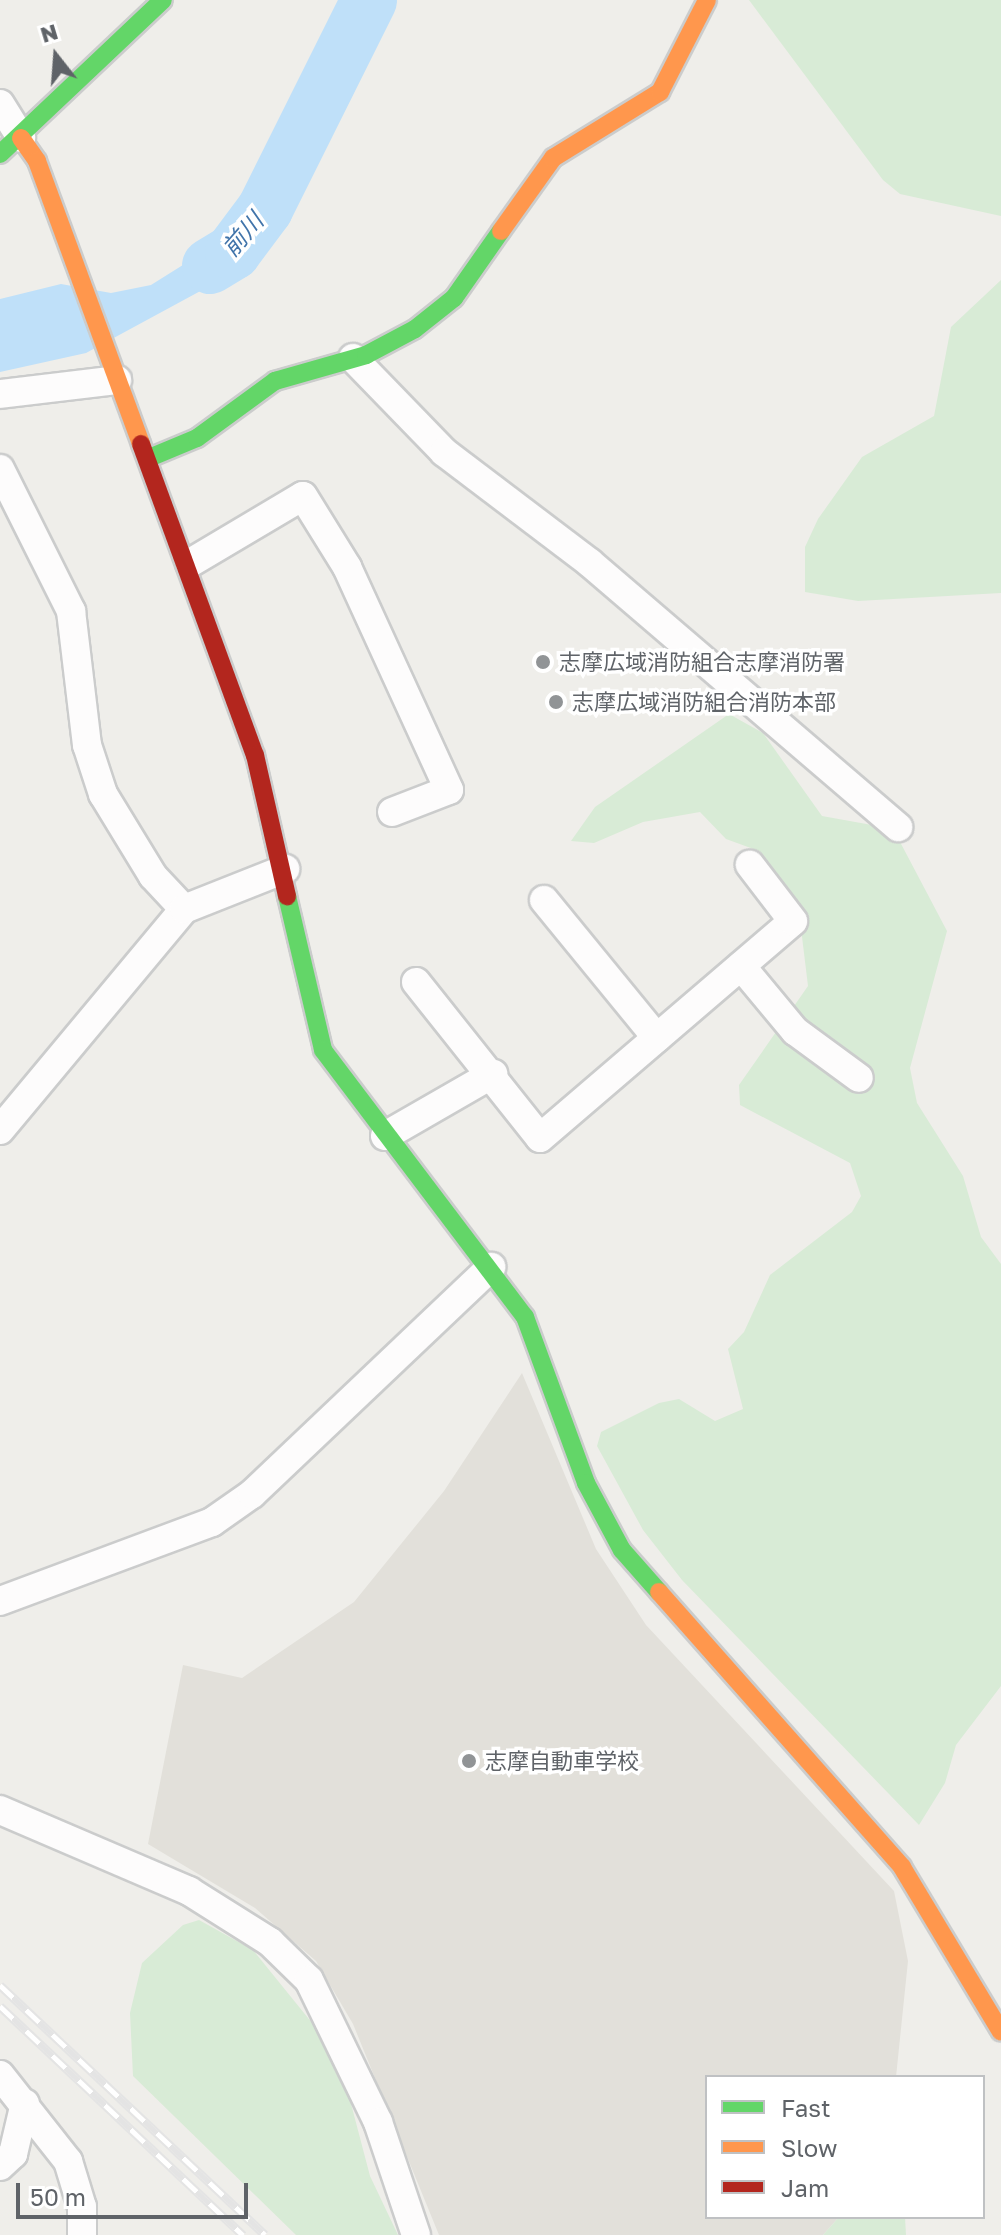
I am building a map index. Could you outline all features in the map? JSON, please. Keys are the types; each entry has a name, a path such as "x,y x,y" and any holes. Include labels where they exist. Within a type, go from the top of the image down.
{"main road":[{"path":"163,0 10,146 37,161 113,371 190,563 285,869 323,1050 385,1136 491,1267 525,1317 586,1483 622,1550 902,1867 1001,2032"},
{"path":"149,458 197,438 275,381 353,358 415,329 454,298 553,158 660,92 707,0"}],"street":[{"path":"0,104 10,146"},
{"path":"353,358 444,452 590,563 898,827"},
{"path":"0,394 113,371"},
{"path":"0,469 71,611 87,745 103,794 153,876 184,909"},
{"path":"190,563 303,496 347,567 449,790 392,812"},
{"path":"416,982 493,1074 540,1138 793,921 750,865"},
{"path":"0,1130 184,909 285,869"},
{"path":"544,900 657,1038"},
{"path":"741,966 795,1031 859,1078"},
{"path":"385,1136 493,1074"},
{"path":"0,1601 212,1522 252,1494 491,1267"},
{"path":"0,1810 189,1891 270,1942 309,1980 378,2122 416,2235"},
{"path":"0,2075 68,2161 82,2207 82,2235"},
{"path":"0,2166 13,2154 25,2103"}],"shaded area":[{"name":"志摩自動車学校","path":"522,1373 596,1549 646,1625 894,1891 908,1961 896,2075 705,2075 705,2219 837,2219 823,2235 439,2235 353,2024 316,1961 255,1908 148,1844 183,1665 242,1678 354,1602 444,1491"}],"green space":[{"path":"749,0 1001,0 1001,216 900,194 883,180"},
{"path":"1001,280 1001,593 858,601 805,592 805,547 818,519 862,457 934,416 951,327"},
{"path":"729,714 763,733 822,816 883,827 899,840 947,931 910,1068 917,1103 963,1176 981,1237 1001,1264 1001,1686 956,1745 945,1783 919,1825 682,1580 643,1530 597,1446 601,1432 659,1403 679,1399 715,1421 743,1409 728,1349 744,1332 770,1275 852,1212 861,1196 850,1163 740,1105 739,1085 808,986 798,904 759,851 726,839 700,812 643,822 594,843 571,841 595,807"},
{"path":"199,1920 253,1950 321,2034 344,2077 370,2176 398,2235 296,2235 133,2076 130,2013 142,1963 183,1925"},
{"path":"837,2219 905,2219 906,2235 823,2235"}],"water":[{"path":"256,204 274,222 241,269 86,353 0,372 0,299 61,284 111,293 151,285 218,243"}],"waterway":[{"name":"前川","path":"210,266 233,252 265,209 369,0"}],"railway":[{"path":"0,1985 265,2235"},
{"path":"0,2006 243,2235"}],"traffic: fast":[{"path":"0,154 163,0"},
{"path":"149,458 197,438 275,381 366,355 415,329 454,298 501,231"},
{"path":"287,896 323,1050 525,1317 586,1483 622,1550 659,1592"}],"traffic: slow":[{"path":"501,231 553,158 660,92 707,0"},
{"path":"21,138 37,161 141,444"},
{"path":"659,1592 902,1867 1001,2032"}],"traffic: jam":[{"path":"141,444 255,755 287,896"}],"place":[{"name":"志摩広域消防組合志摩消防署","path":"543,662"},
{"name":"志摩広域消防組合消防本部","path":"556,702"},
{"name":"志摩自動車学校","path":"469,1761"}]}
